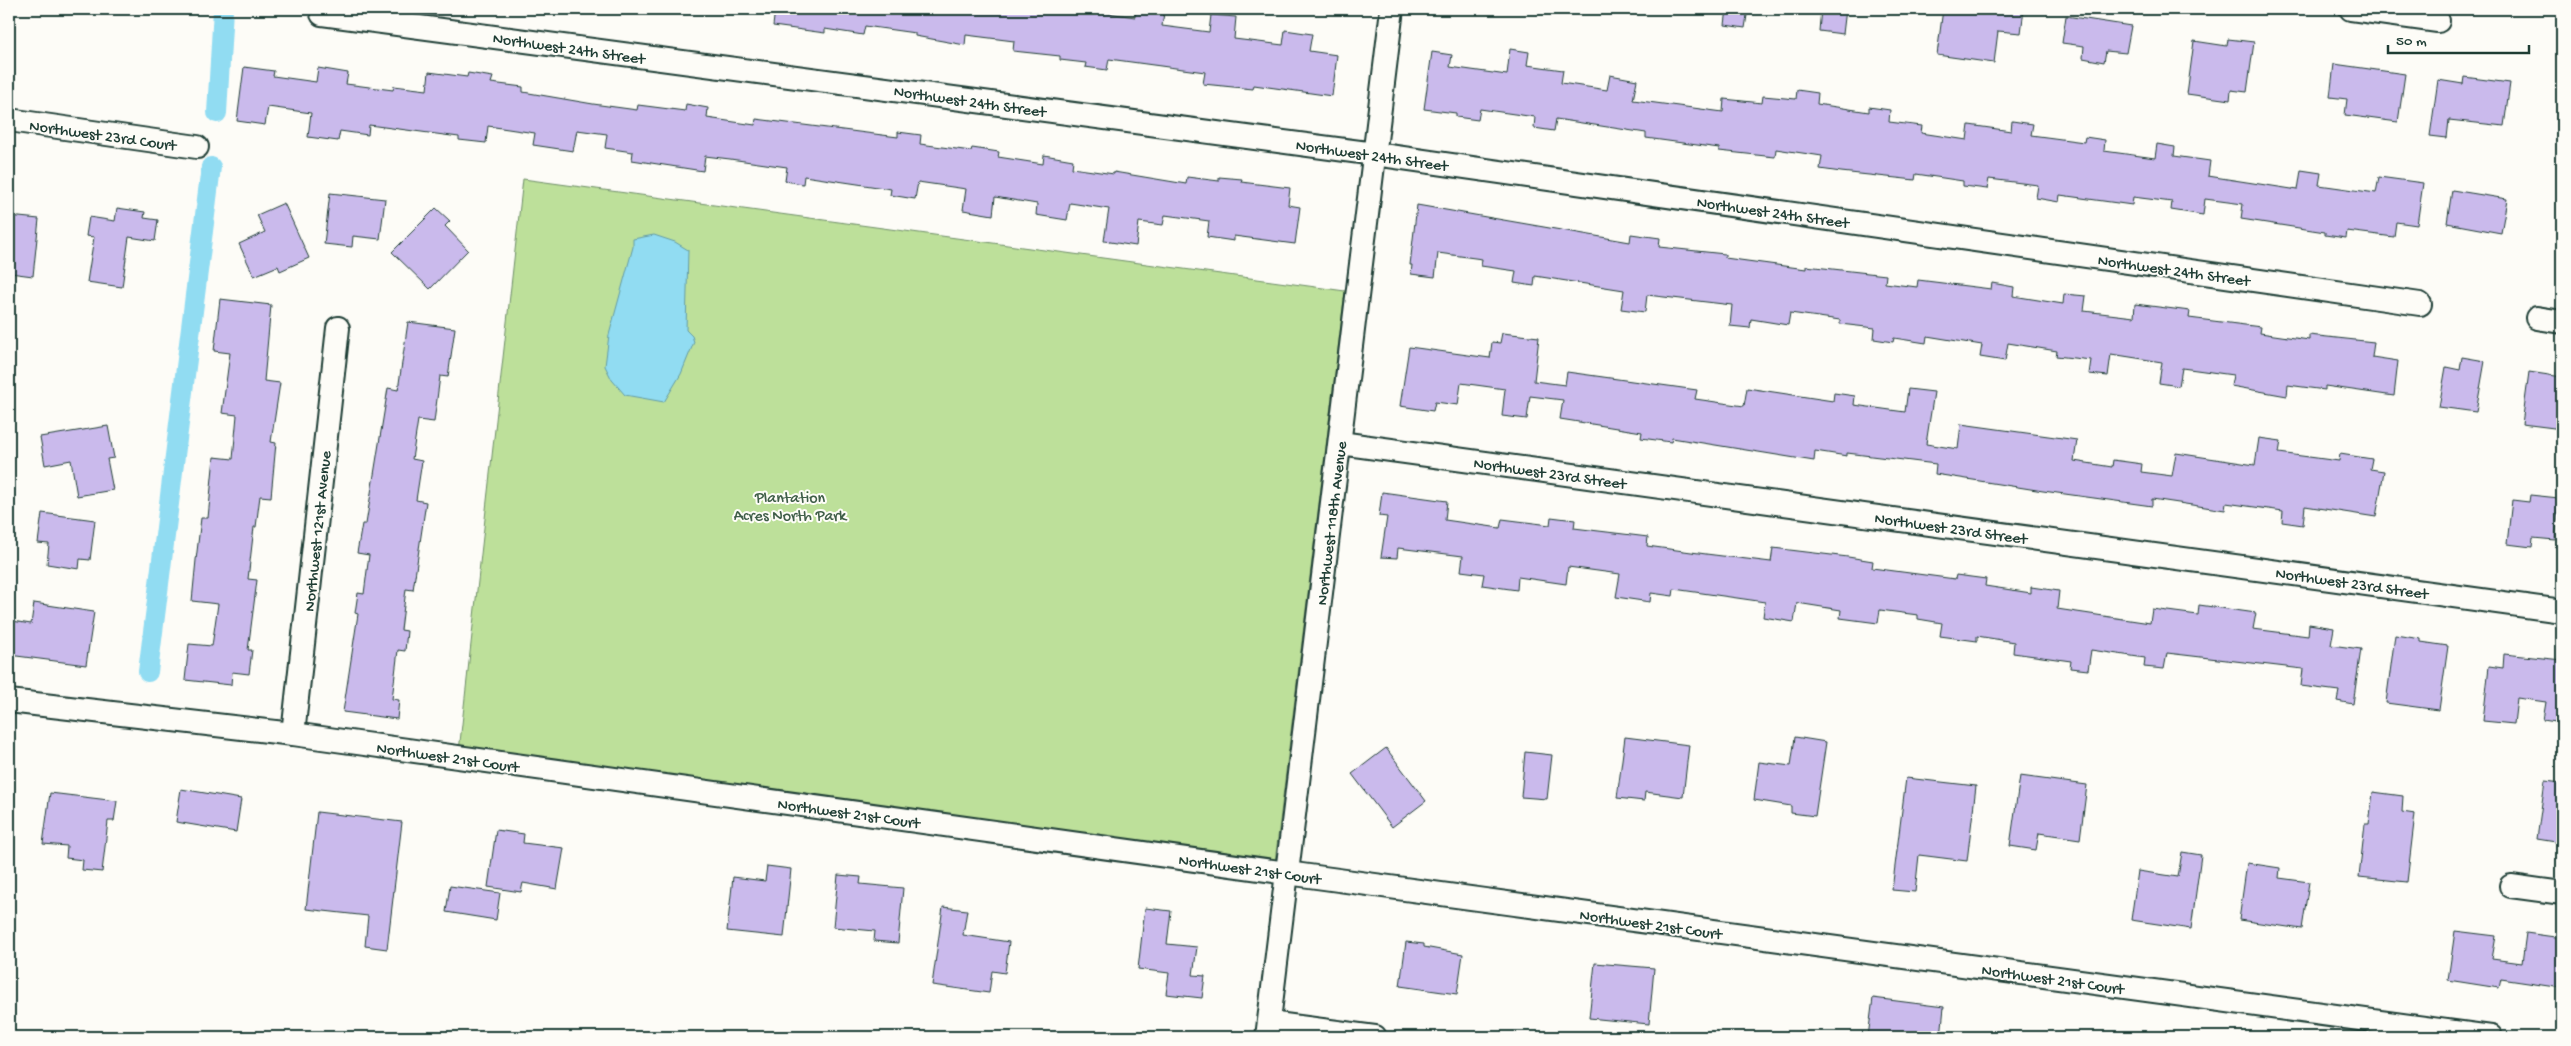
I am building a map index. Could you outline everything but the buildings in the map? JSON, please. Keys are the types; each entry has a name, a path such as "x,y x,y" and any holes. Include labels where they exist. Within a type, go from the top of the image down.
{"street":[{"name":"Northwest 118th Avenue","path":"1268,1030 1392,9"},
{"path":"2351,9 2438,21"},
{"name":"Northwest 24th Street","path":"322,14 1375,154 2420,304"},
{"name":"Northwest 23rd Court","path":"9,120 197,148"},
{"path":"2537,318 2562,322"},
{"name":"Northwest 121st Avenue","path":"293,734 338,328"},
{"name":"Northwest 23rd Street","path":"1340,443 2562,611"},
{"name":"Northwest 21st Court","path":"9,701 293,734 1287,874 2491,1037"},
{"path":"2511,886 2562,894"},
{"path":"1268,1030 1375,1037"}],"green space":[{"name":"Plantation Acres North Park","path":"523,179 1345,291 1275,862 459,751"}],"water":[{"path":"654,235 675,242 688,250 686,330 692,336 694,342 681,374 664,402 625,395 612,380 605,366 609,335 633,247 633,239"}],"waterway":[{"path":"217,113 223,9"},
{"path":"148,672 211,167"}]}
